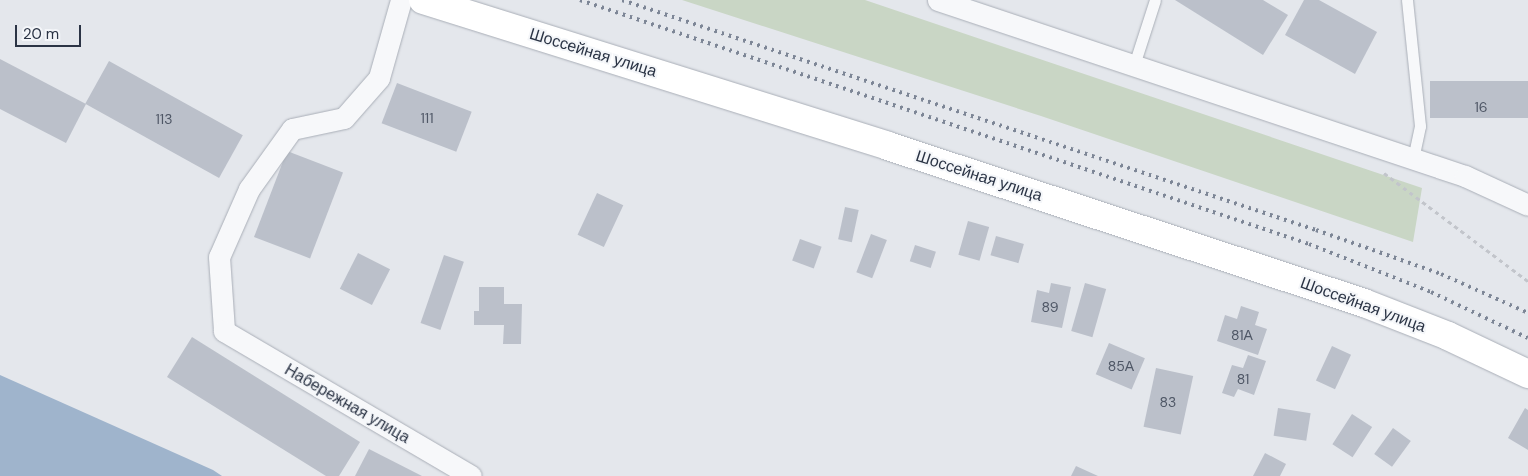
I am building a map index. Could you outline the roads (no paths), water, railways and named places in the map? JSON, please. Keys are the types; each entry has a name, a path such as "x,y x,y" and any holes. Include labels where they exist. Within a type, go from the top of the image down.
{"main road":[{"name":"Шоссейная улица","path":"423,0 888,146 1364,303 1448,336 1528,374"}],"street":[{"name":"Набережная улица","path":"401,0 380,78 344,118 292,129 249,189 219,257 224,331 471,476"},
{"path":"938,0 1465,176 1528,205"}],"lane":[{"path":"1134,66 1155,0"},
{"path":"1407,0 1420,126 1413,158"}],"water":[{"path":"0,375 213,470 222,476 0,476"}],"railway":[{"path":"580,0 1309,244 1431,292 1528,338"},
{"path":"622,0 1316,230 1441,274 1528,313"}]}
